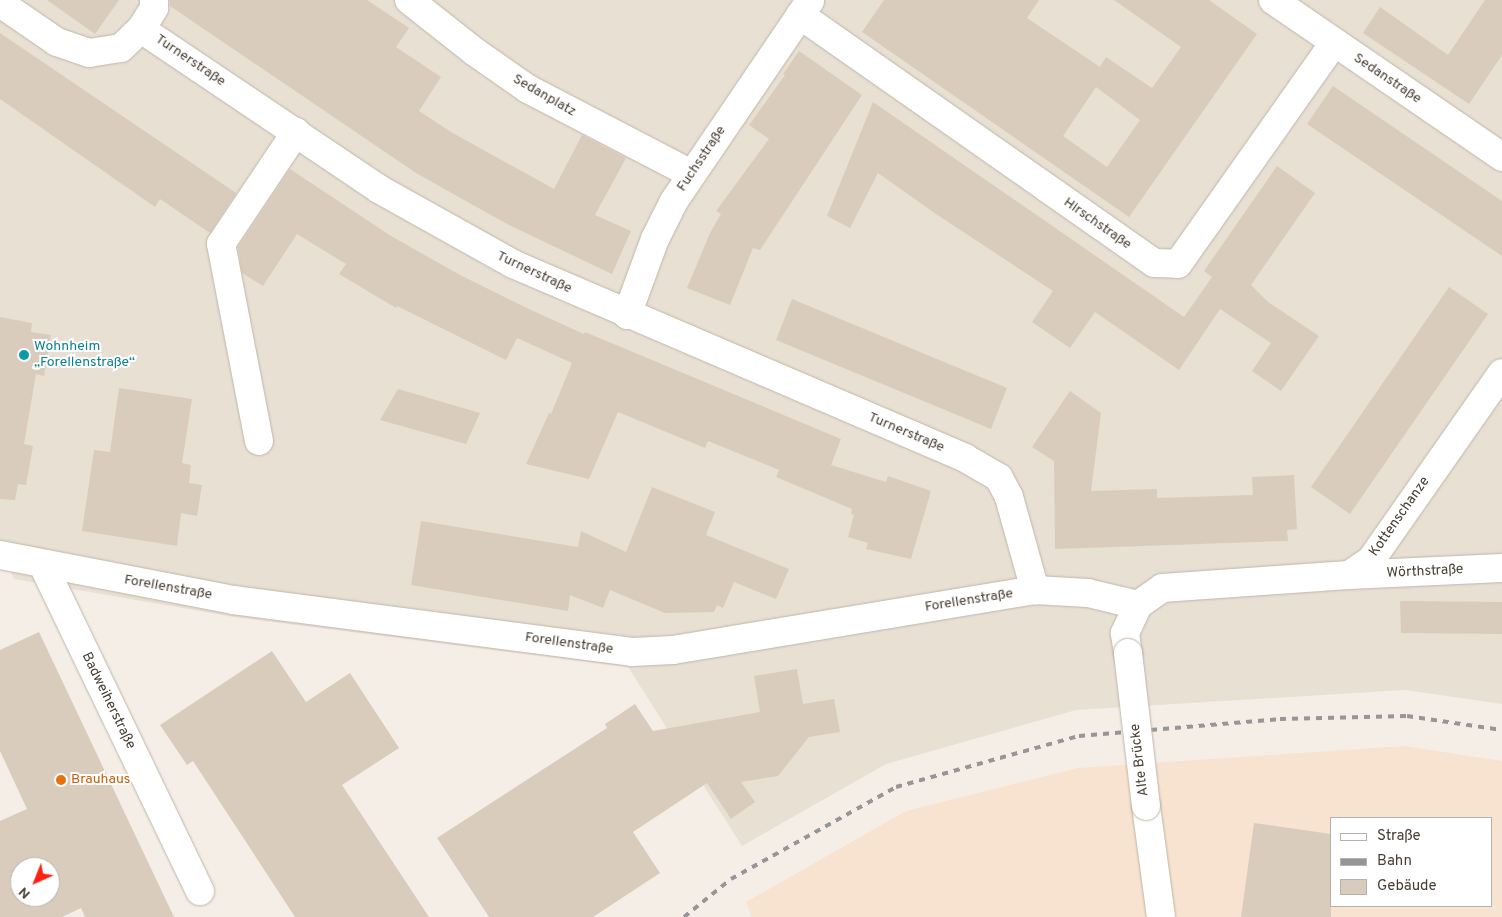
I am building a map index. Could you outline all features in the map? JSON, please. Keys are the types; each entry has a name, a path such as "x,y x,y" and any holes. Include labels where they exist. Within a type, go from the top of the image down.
{"street":[{"path":"141,29 154,8 154,0"},
{"name":"Sedanplatz","path":"409,0 475,52 528,89 691,174"},
{"name":"Sedanstraße","path":"1273,0 1502,157"},
{"name":"Turnerstraße","path":"0,3 57,42 90,54 121,48 141,29 379,189 474,244 513,264 627,315 965,458 999,478 1009,497 1035,590"},
{"name":"Fuchsstraße","path":"627,315 655,239 691,174 805,8"},
{"name":"Hirschstraße","path":"805,8 1154,263 1178,264 1334,43"},
{"path":"259,441 220,244 296,132"},
{"name":"Kottenschanze","path":"1349,575 1371,560 1502,373"},
{"name":"Forellenstraße","path":"0,556 232,600 632,652 683,648 1035,590 1088,593 1138,605"},
{"name":"Badweiherstraße","path":"43,565 200,891"},
{"name":"Wörthstraße","path":"1349,575 1502,568"},
{"path":"1138,605 1162,588 1349,575"},
{"name":"Alte Brücke","path":"1138,605 1125,633 1161,917"}],"shaded area":[{"path":"0,0 1502,0 1502,704 1405,690 1076,710 886,764 742,846 628,667 235,617 14,579 0,550"},
{"path":"1404,746 1502,761 1502,917 752,917 746,902 906,811 1078,768"}],"building":[{"path":"47,0 119,0 95,34"},
{"path":"170,0 367,0 409,28 396,47 441,77 419,111 451,132 554,189 582,135 626,158 595,215 631,231 612,274 507,224 416,173 170,6"},
{"path":"884,0 1039,0 1027,18 1100,67 1106,57 1152,88 1181,47 1114,0 1209,0 1257,34 1129,217 862,32","holes":["1096,87 1140,120 1107,167 1063,136"]},
{"path":"1485,0 1502,0 1502,55 1469,104 1363,33 1380,7 1448,55"},
{"path":"0,33 236,193 210,233 160,199 155,207 0,99"},
{"path":"799,51 862,95 760,250 753,248 730,305 687,288 710,233 721,214 716,211 769,139 749,125 785,75 783,74"},
{"path":"1333,86 1502,201 1502,256 1307,124"},
{"path":"873,102 1184,317 1212,277 1204,271 1277,166 1315,193 1251,285 1268,302 1319,336 1281,391 1252,371 1271,343 1220,309 1179,370 1095,312 1070,348 1032,322 1053,291 936,214 878,173 850,228 827,216"},
{"path":"290,169 391,236 460,275 531,310 584,334 585,332 841,439 831,465 886,482 888,476 931,491 911,559 866,549 868,543 848,537 854,515 851,514 852,509 776,477 779,470 708,441 705,448 618,412 589,479 526,464 549,413 551,414 572,363 517,338 506,360 397,306 396,308 339,274 346,264 297,234 263,286 242,273 238,247"},
{"path":"1449,287 1488,314 1350,514 1311,487"},
{"path":"792,299 1007,388 991,429 776,340"},
{"path":"0,317 32,323 31,332 51,335 44,376 36,374 24,444 33,446 26,485 18,484 15,500 0,499"},
{"path":"119,388 192,399 182,463 191,465 189,483 202,485 197,516 181,513 177,546 82,531 94,450 110,452"},
{"path":"398,389 480,413 466,444 380,420"},
{"path":"1070,391 1101,413 1091,491 1157,489 1157,498 1253,495 1252,477 1294,475 1297,529 1287,530 1288,541 1055,549 1054,461 1032,447"},
{"path":"652,487 715,512 706,535 789,569 776,599 734,582 723,608 717,605 714,612 665,613 610,590 603,608 570,595 568,611 411,585 421,521 578,547 581,531 626,552"},
{"path":"1400,601 1502,602 1502,634 1401,633"},
{"name":"Brauhaus","path":"39,632 174,917 85,917 81,908 62,917 0,917 0,821 27,809 0,751 0,650"},
{"path":"272,651 306,702 350,673 399,748 342,785 429,917 295,917 193,761 187,765 160,725"},
{"path":"797,669 803,704 834,699 840,732 809,737 778,776 741,782 755,802 731,819 707,783 633,832 660,873 593,917 489,917 437,838 607,728 605,724 635,704 653,731 760,712 754,676"},
{"path":"1254,823 1330,834 1331,917 1241,917"}],"railway":[{"path":"684,917 731,879 896,787 1079,736 1280,719 1407,716 1502,730"}],"place":[{"name":"Wohnheim „Forellenstraße“","path":"24,355"},
{"name":"Brauhaus","path":"61,780"}]}
